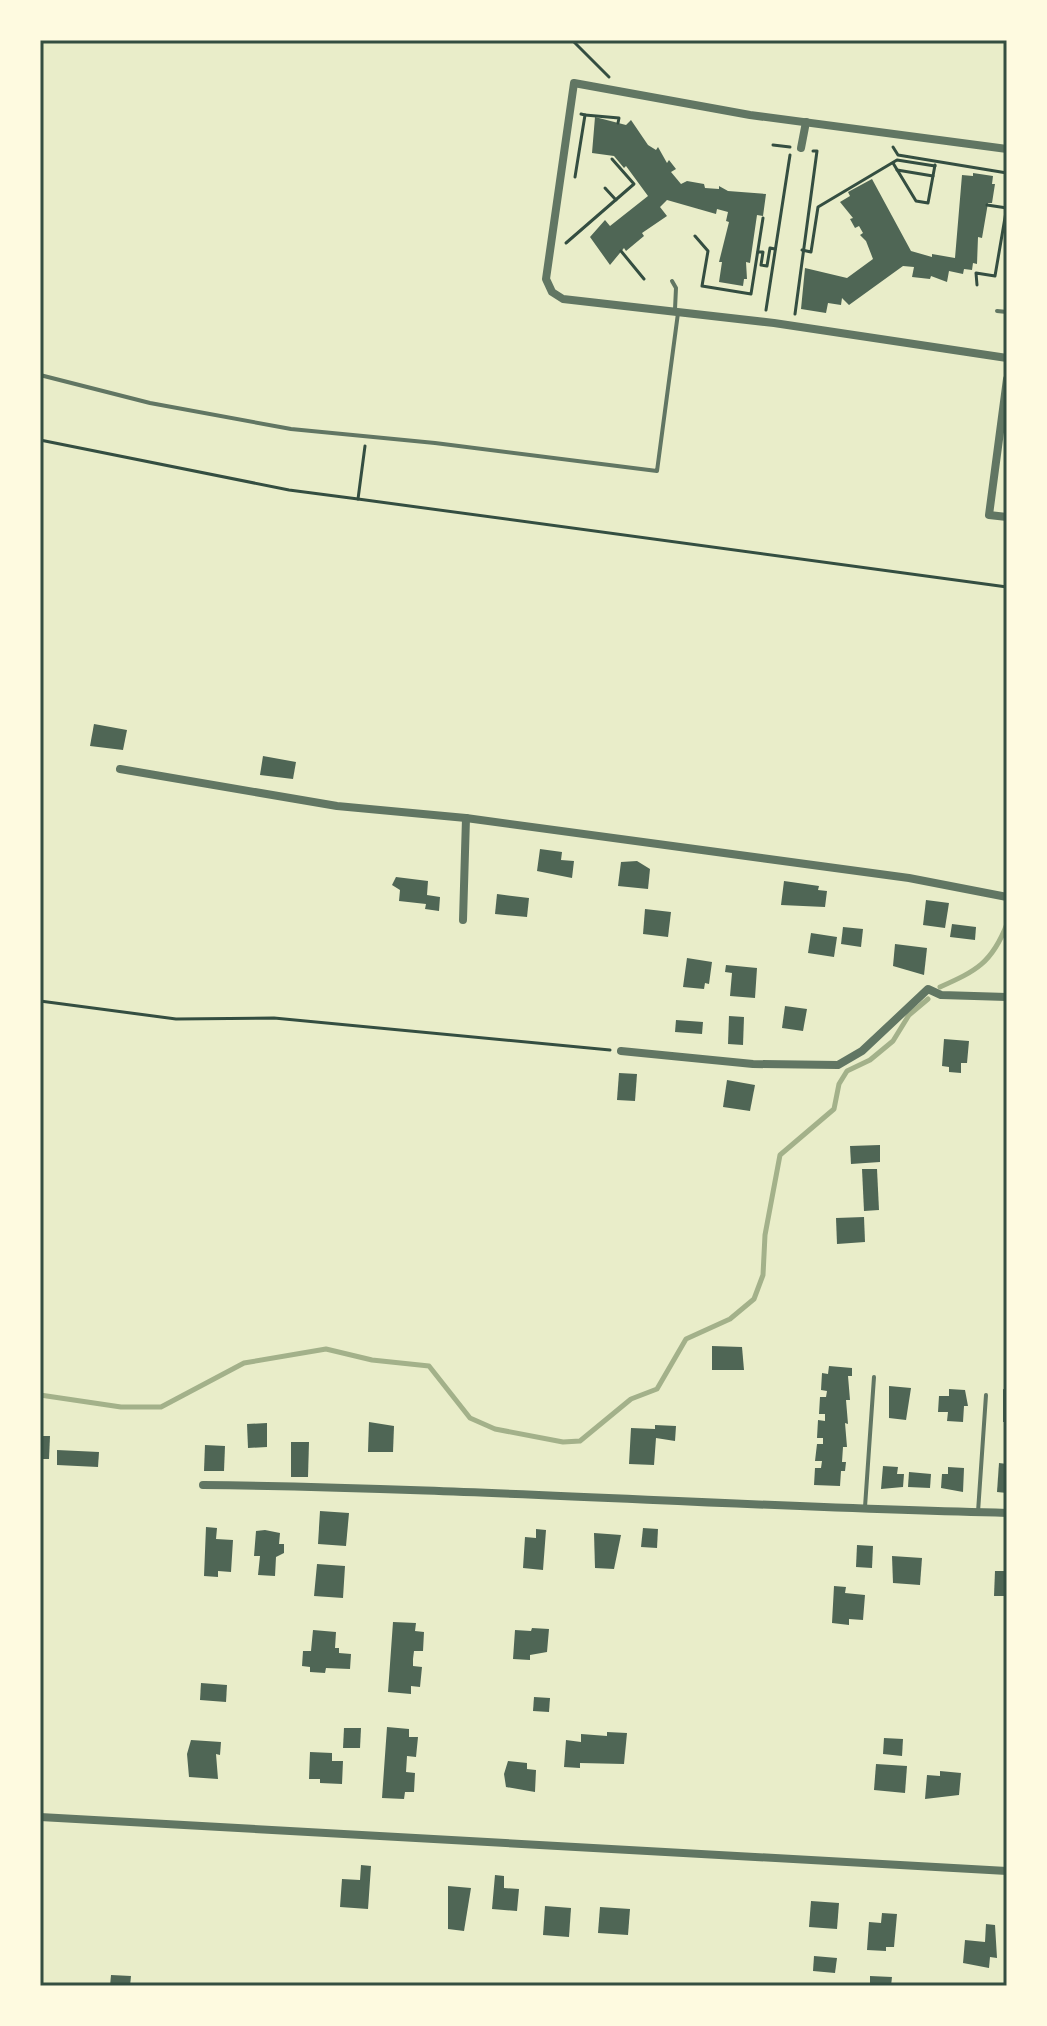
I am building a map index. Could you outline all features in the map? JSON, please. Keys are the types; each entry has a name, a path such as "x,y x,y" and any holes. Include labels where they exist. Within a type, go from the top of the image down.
{"street":[{"path":"1007,149 806,122 574,83 546,270 548,285 556,297 563,299 764,322 1007,358"},
{"path":"794,148 806,122"},
{"path":"1007,379 989,515 1007,517"},
{"path":"120,769 337,806 466,818 909,878 1006,897"},
{"path":"463,920 466,818"},
{"path":"621,1051 753,1064 838,1065 862,1051 900,1011 928,989 941,995 1007,997"},
{"path":"203,1485 380,1487 865,1510 1007,1513"},
{"path":"40,1817 1007,1871"}],"lane":[{"path":"40,375 166,406 291,429 465,446 657,471 676,312 676,288 672,281"},
{"path":"997,311 1007,312"},
{"path":"865,1510 874,1377"},
{"path":"978,1513 986,1395"}],"path":[{"path":"572,40 610,78"},
{"path":"585,115 619,118 618,123"},
{"path":"773,145 817,151 801,250 803,269 793,326"},
{"path":"764,322 794,148"},
{"path":"895,150 898,155 935,164"},
{"path":"612,159 634,184"},
{"path":"808,208 818,209 897,160 1007,173"},
{"path":"893,163 916,201 928,203 935,164"},
{"path":"897,170 933,176"},
{"path":"566,243 639,180"},
{"path":"605,188 616,200"},
{"path":"977,285 976,273 995,276 1005,227 1007,207 987,205"},
{"path":"801,250 811,252 818,209"},
{"path":"695,236 708,251 702,286 751,294 763,218"},
{"path":"758,252 763,252 761,265 767,266 770,248 776,249"},
{"path":"621,251 644,279"},
{"path":"358,499 366,438"},
{"path":"40,440 289,490 1007,587"},
{"path":"40,1001 176,1019 274,1018 621,1051"}],"building":[{"path":"595,117 626,125 631,120 648,145 656,150 658,147 667,163 669,160 676,169 671,172 681,184 687,181 704,184 705,188 719,189 719,186 728,191 766,194 763,216 757,215 750,263 746,262 747,279 744,279 743,286 719,282 722,262 719,262 729,222 726,221 728,212 717,209 716,214 667,200 660,207 667,216 642,233 644,236 626,251 624,248 610,265 590,237 605,220 610,226 648,196 626,166 624,168 614,156 592,153"},
{"path":"973,173 993,176 992,184 995,184 982,238 978,237 977,264 973,263 972,270 964,269 963,274 949,271 947,282 931,276 930,279 912,277 914,267 903,266 849,305 842,298 841,305 828,303 826,313 801,309 805,268 847,278 873,259 866,241 860,235 863,233 859,226 855,228 850,219 853,218 840,202 850,196 848,192 872,179 911,251 932,257 932,254 955,258 962,175 973,176"},
{"path":"94,724 127,730 123,750 90,746"},
{"path":"263,756 296,762 293,779 260,775"},
{"path":"540,849 562,852 561,860 574,861 572,878 537,871"},
{"path":"637,861 650,869 648,889 618,886 621,862"},
{"path":"396,877 428,881 427,895 440,897 439,911 425,909 426,904 399,901 400,890 392,885"},
{"path":"784,881 819,886 818,890 827,891 825,907 781,905"},
{"path":"497,894 529,898 527,917 495,914"},
{"path":"926,900 949,903 945,928 923,925"},
{"path":"645,909 671,912 668,937 643,934"},
{"path":"952,924 976,927 975,940 950,937"},
{"path":"843,927 863,929 861,947 841,944"},
{"path":"811,933 837,937 834,957 808,953"},
{"path":"895,944 927,948 924,975 893,966"},
{"path":"687,958 712,962 709,984 705,983 704,989 683,987"},
{"path":"726,965 757,968 755,998 730,996 732,973 725,972"},
{"path":"785,1006 807,1009 803,1031 782,1028"},
{"path":"729,1016 744,1017 743,1045 728,1044"},
{"path":"676,1020 703,1022 702,1034 675,1032"},
{"path":"944,1039 969,1041 967,1063 961,1063 961,1073 949,1072 949,1067 942,1066"},
{"path":"619,1073 637,1074 635,1101 617,1100"},
{"path":"727,1080 755,1085 750,1111 723,1107"},
{"path":"880,1145 880,1162 851,1164 850,1146"},
{"path":"862,1169 877,1169 879,1210 864,1211"},
{"path":"864,1217 865,1242 837,1244 836,1218"},
{"path":"712,1346 742,1347 744,1370 712,1370"},
{"path":"829,1366 852,1368 852,1376 848,1376 850,1400 846,1400 847,1447 843,1447 842,1462 846,1462 845,1471 841,1471 840,1486 814,1485 815,1468 821,1468 822,1461 815,1461 817,1444 823,1444 823,1438 817,1438 818,1420 825,1421 825,1414 819,1414 820,1397 826,1397 827,1391 821,1390 822,1373 828,1374"},
{"path":"889,1386 911,1388 906,1420 889,1418"},
{"path":"949,1389 965,1390 968,1406 964,1406 963,1422 947,1421 948,1412 938,1412 939,1396 949,1396"},
{"path":"1003,1389 1007,1390 1007,1422 1003,1422"},
{"path":"369,1422 394,1426 393,1452 368,1452"},
{"path":"267,1423 267,1447 248,1448 247,1424"},
{"path":"655,1425 676,1426 675,1441 656,1438 654,1465 629,1464 631,1428 655,1429"},
{"path":"40,1436 50,1436 49,1459 40,1459"},
{"path":"291,1442 309,1442 308,1477 291,1477"},
{"path":"205,1445 225,1446 224,1471 204,1471"},
{"path":"57,1450 99,1452 98,1467 57,1465"},
{"path":"999,1463 1007,1464 1007,1493 997,1492"},
{"path":"883,1466 898,1467 897,1474 904,1474 903,1487 881,1489"},
{"path":"948,1467 964,1468 963,1492 941,1488 942,1474 948,1474"},
{"path":"909,1472 931,1474 930,1488 908,1487"},
{"path":"320,1511 349,1513 346,1546 318,1544"},
{"path":"206,1527 217,1528 216,1539 233,1540 231,1572 218,1571 218,1577 204,1576"},
{"path":"643,1528 658,1529 657,1548 641,1547"},
{"path":"536,1529 546,1530 543,1570 523,1568 525,1537 536,1538"},
{"path":"256,1531 280,1533 279,1544 284,1544 284,1553 276,1557 275,1576 258,1575 260,1556 254,1556"},
{"path":"594,1533 621,1535 614,1569 595,1568"},
{"path":"857,1545 873,1546 872,1568 856,1567"},
{"path":"892,1556 922,1558 920,1585 893,1583"},
{"path":"317,1564 345,1566 343,1598 314,1596"},
{"path":"995,1571 1007,1571 1007,1596 994,1596"},
{"path":"834,1586 846,1587 845,1593 865,1595 863,1620 849,1619 849,1625 832,1623"},
{"path":"393,1622 416,1623 415,1631 424,1632 423,1651 414,1651 413,1659 413,1666 422,1667 420,1687 411,1686 411,1694 388,1692"},
{"path":"532,1628 549,1629 547,1652 530,1655 530,1660 513,1659 515,1630 531,1631"},
{"path":"313,1630 336,1632 335,1648 339,1648 339,1653 351,1654 350,1669 326,1668 325,1673 310,1672 310,1667 302,1666 303,1651 311,1651"},
{"path":"201,1683 227,1685 226,1702 200,1700"},
{"path":"534,1697 550,1698 549,1712 533,1711"},
{"path":"387,1727 409,1729 409,1737 418,1737 416,1757 407,1756 406,1772 415,1773 414,1792 405,1792 404,1799 382,1798"},
{"path":"344,1728 361,1728 360,1748 343,1748"},
{"path":"607,1732 627,1733 624,1764 580,1763 580,1768 564,1767 566,1740 581,1742 581,1734 607,1736"},
{"path":"884,1738 903,1739 902,1756 883,1754"},
{"path":"191,1740 221,1742 220,1755 216,1754 218,1779 189,1777 187,1754"},
{"path":"310,1752 332,1753 332,1761 343,1761 342,1784 309,1779"},
{"path":"508,1761 527,1763 527,1769 536,1770 535,1792 506,1787 504,1774"},
{"path":"876,1764 907,1766 905,1793 874,1790"},
{"path":"940,1771 961,1773 959,1795 925,1799 927,1775 940,1776"},
{"path":"361,1865 371,1866 368,1909 340,1907 342,1879 360,1880"},
{"path":"495,1875 504,1876 504,1888 519,1889 517,1911 492,1909"},
{"path":"448,1886 471,1888 464,1931 448,1929"},
{"path":"811,1901 839,1903 837,1929 809,1927"},
{"path":"545,1906 571,1908 569,1937 543,1935"},
{"path":"600,1907 630,1909 628,1935 598,1933"},
{"path":"882,1913 897,1914 894,1947 886,1947 886,1951 867,1950 869,1922 881,1923"},
{"path":"986,1924 995,1925 997,1958 990,1957 989,1968 963,1963 965,1940 985,1942"},
{"path":"814,1956 837,1958 835,1973 813,1971"},
{"path":"111,1975 131,1976 130,1986 110,1986"},
{"path":"870,1976 892,1977 891,1986 870,1986"}],"waterway":[{"path":"940,987 964,976 989,957 1007,924"},
{"path":"40,1395 121,1407 161,1407 244,1363 326,1349 372,1360 429,1366 470,1418 495,1429 563,1442 580,1441 631,1399 657,1389 686,1339 730,1319 754,1299 763,1275 765,1235 780,1155 834,1109 839,1084 847,1071 870,1060 893,1041 909,1015 928,999"}]}
